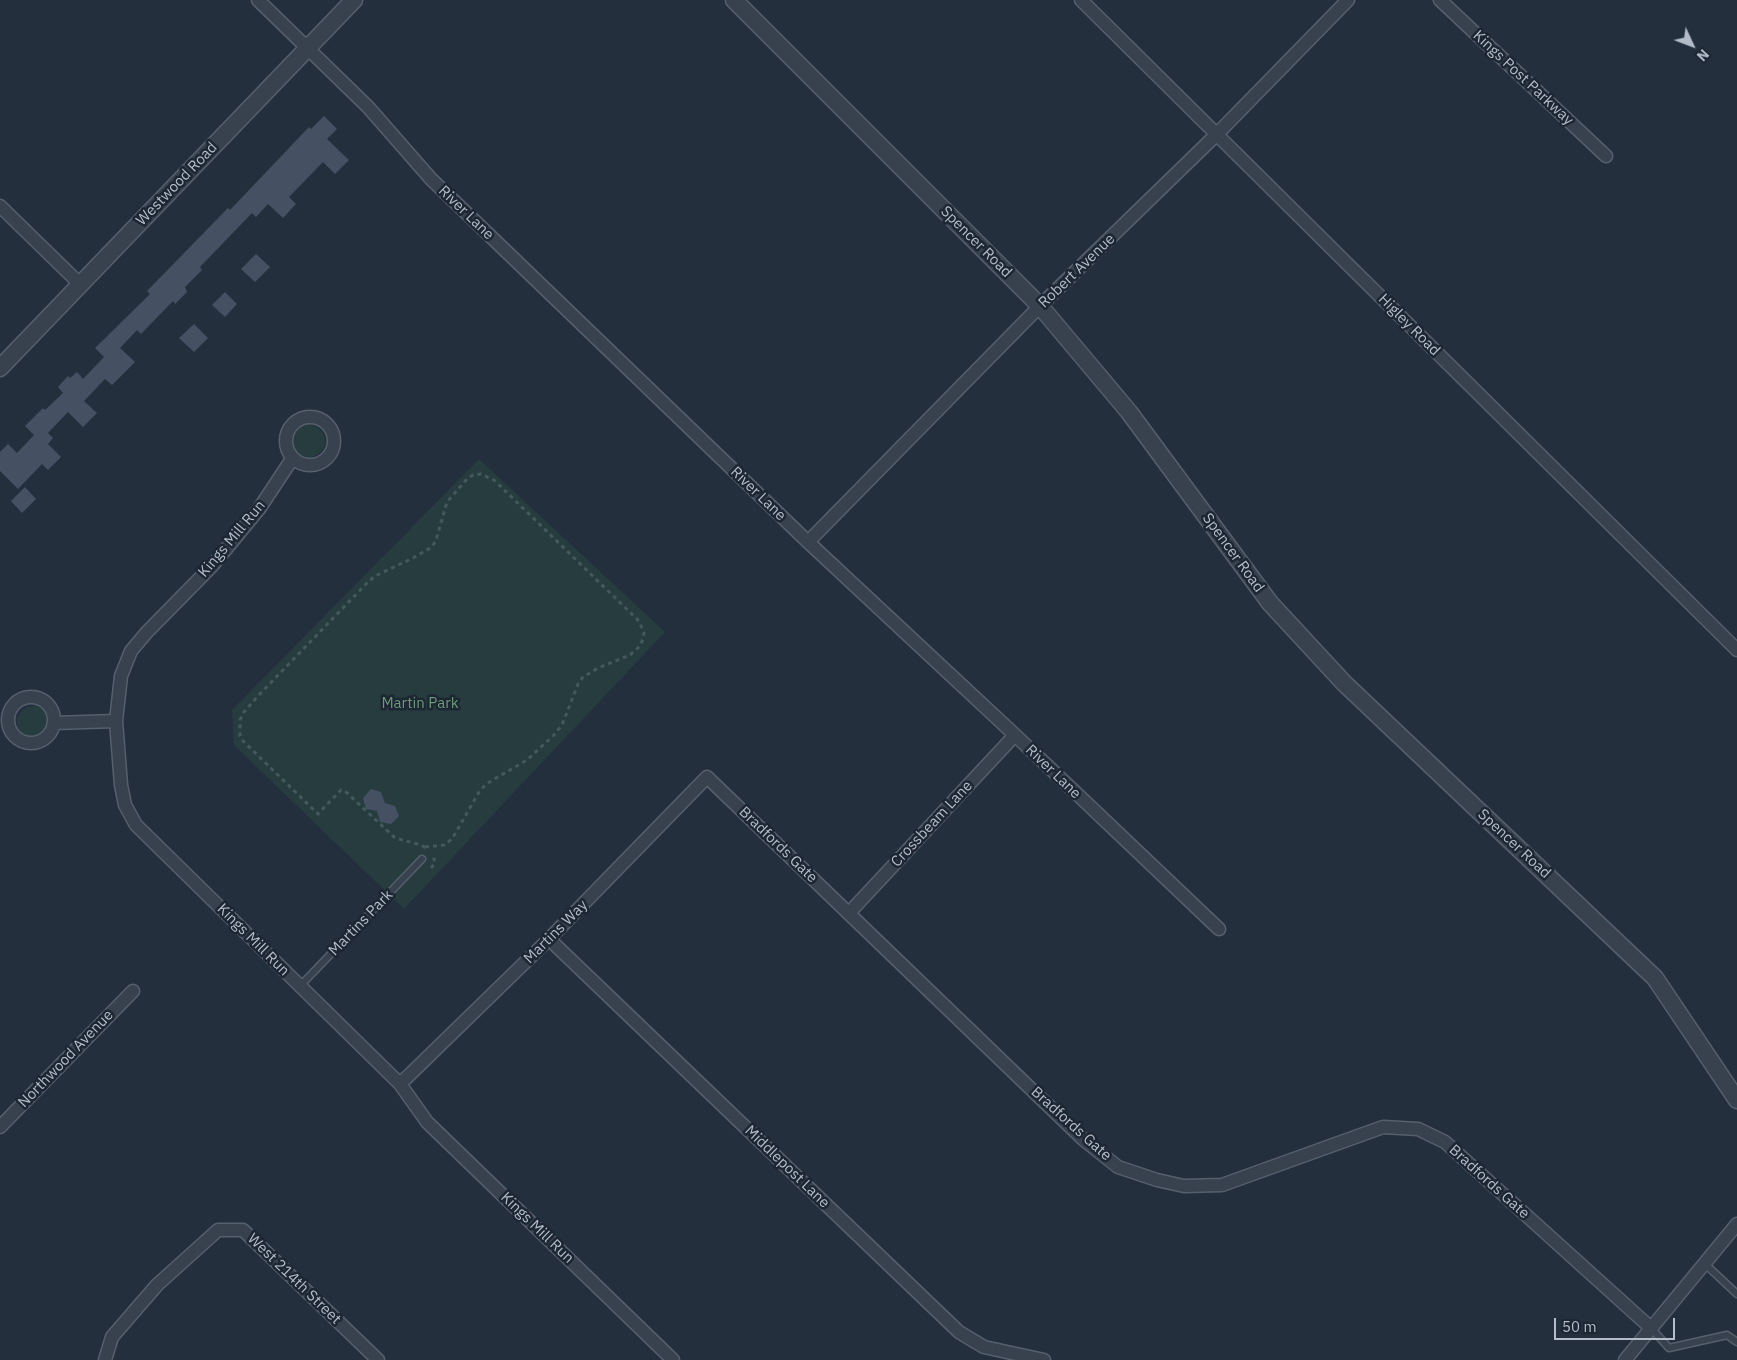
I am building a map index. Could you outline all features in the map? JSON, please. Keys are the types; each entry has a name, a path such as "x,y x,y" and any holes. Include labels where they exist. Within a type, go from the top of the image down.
{"street":[{"name":"River Lane","path":"258,0 368,107 431,179 808,542 1015,735 1218,929"},
{"name":"Westwood Road","path":"0,368 354,0"},
{"name":"Spencer Road","path":"734,0 1040,306 1130,412 1270,603 1344,683 1655,978 1737,1100"},
{"name":"Higley Road","path":"1080,0 1737,650"},
{"name":"Robert Avenue","path":"808,542 1040,306 1217,134 1348,0"},
{"name":"Kings Post Parkway","path":"1440,0 1606,156"},
{"path":"0,206 81,285"},
{"name":"Kings Mill Run","path":"292,459 259,509 212,566 147,632 131,652 120,676 116,721 121,785 125,805 136,825 400,1084 427,1122 673,1360"},
{"path":"54,723 116,721"},
{"name":"Crossbeam Lane","path":"849,913 1015,735"},
{"name":"Bradfords Gate","path":"707,777 1084,1140 1118,1166 1157,1180 1184,1186 1222,1184 1383,1127 1418,1129 1445,1142 1650,1328"},
{"name":"Martins Way","path":"400,1084 549,940 707,777"},
{"name":"Middlepost Lane","path":"549,940 959,1332 984,1347 1044,1360"},
{"name":"Northwood Avenue","path":"0,1127 133,991"},
{"path":"1625,1360 1737,1224"},
{"name":"West 214th Street","path":"105,1360 112,1337 157,1285 218,1230 243,1230 378,1360"}],"lane":[{"name":"Martins Park","path":"300,986 422,859"},
{"path":"1704,1263 1737,1294"},
{"path":"1650,1328 1669,1348 1727,1335 1737,1342"}],"path":[{"path":"425,847 444,845 452,839 479,792 486,784 527,760 554,735 562,725 578,684 584,677 598,668 630,655 640,646 644,639 644,633 639,621 494,480 480,474 473,475 467,479 447,502 436,540 432,547 376,576 367,583 257,697 244,712 240,720 240,736 244,741 318,814 341,790 345,791 394,837 425,847 432,853 435,860 431,868"}],"green space":[{"path":"309,425 320,430 325,441 320,452 309,457 298,452 293,441 298,430"},
{"name":"Martin Park","path":"479,459 665,632 404,909 234,745 232,710"},
{"path":"33,706 44,711 49,722 44,733 33,738 22,733 17,722 22,711"}],"building":[{"path":"324,116 337,129 327,139 349,160 335,174 323,162 289,197 296,204 283,218 268,204 256,217 252,213 200,267 202,270 185,287 187,292 175,304 173,301 141,334 137,330 120,348 135,362 112,385 105,379 84,401 97,413 83,427 68,412 48,433 53,438 48,444 61,457 48,470 42,464 18,489 0,471 0,452 8,444 17,453 34,435 25,426 43,408 45,410 63,393 58,387 68,376 70,378 77,372 83,379 104,357 95,348 150,294 147,291 228,208 230,210 309,127 311,129"},
{"path":"256,254 270,267 255,282 241,269"},
{"path":"225,292 237,304 225,317 212,305"},
{"path":"194,324 208,338 194,352 179,338"},
{"path":"25,487 36,499 22,513 11,501"},
{"path":"371,789 381,792 385,803 395,806 399,816 391,824 380,822 377,811 366,809 363,798"}]}
